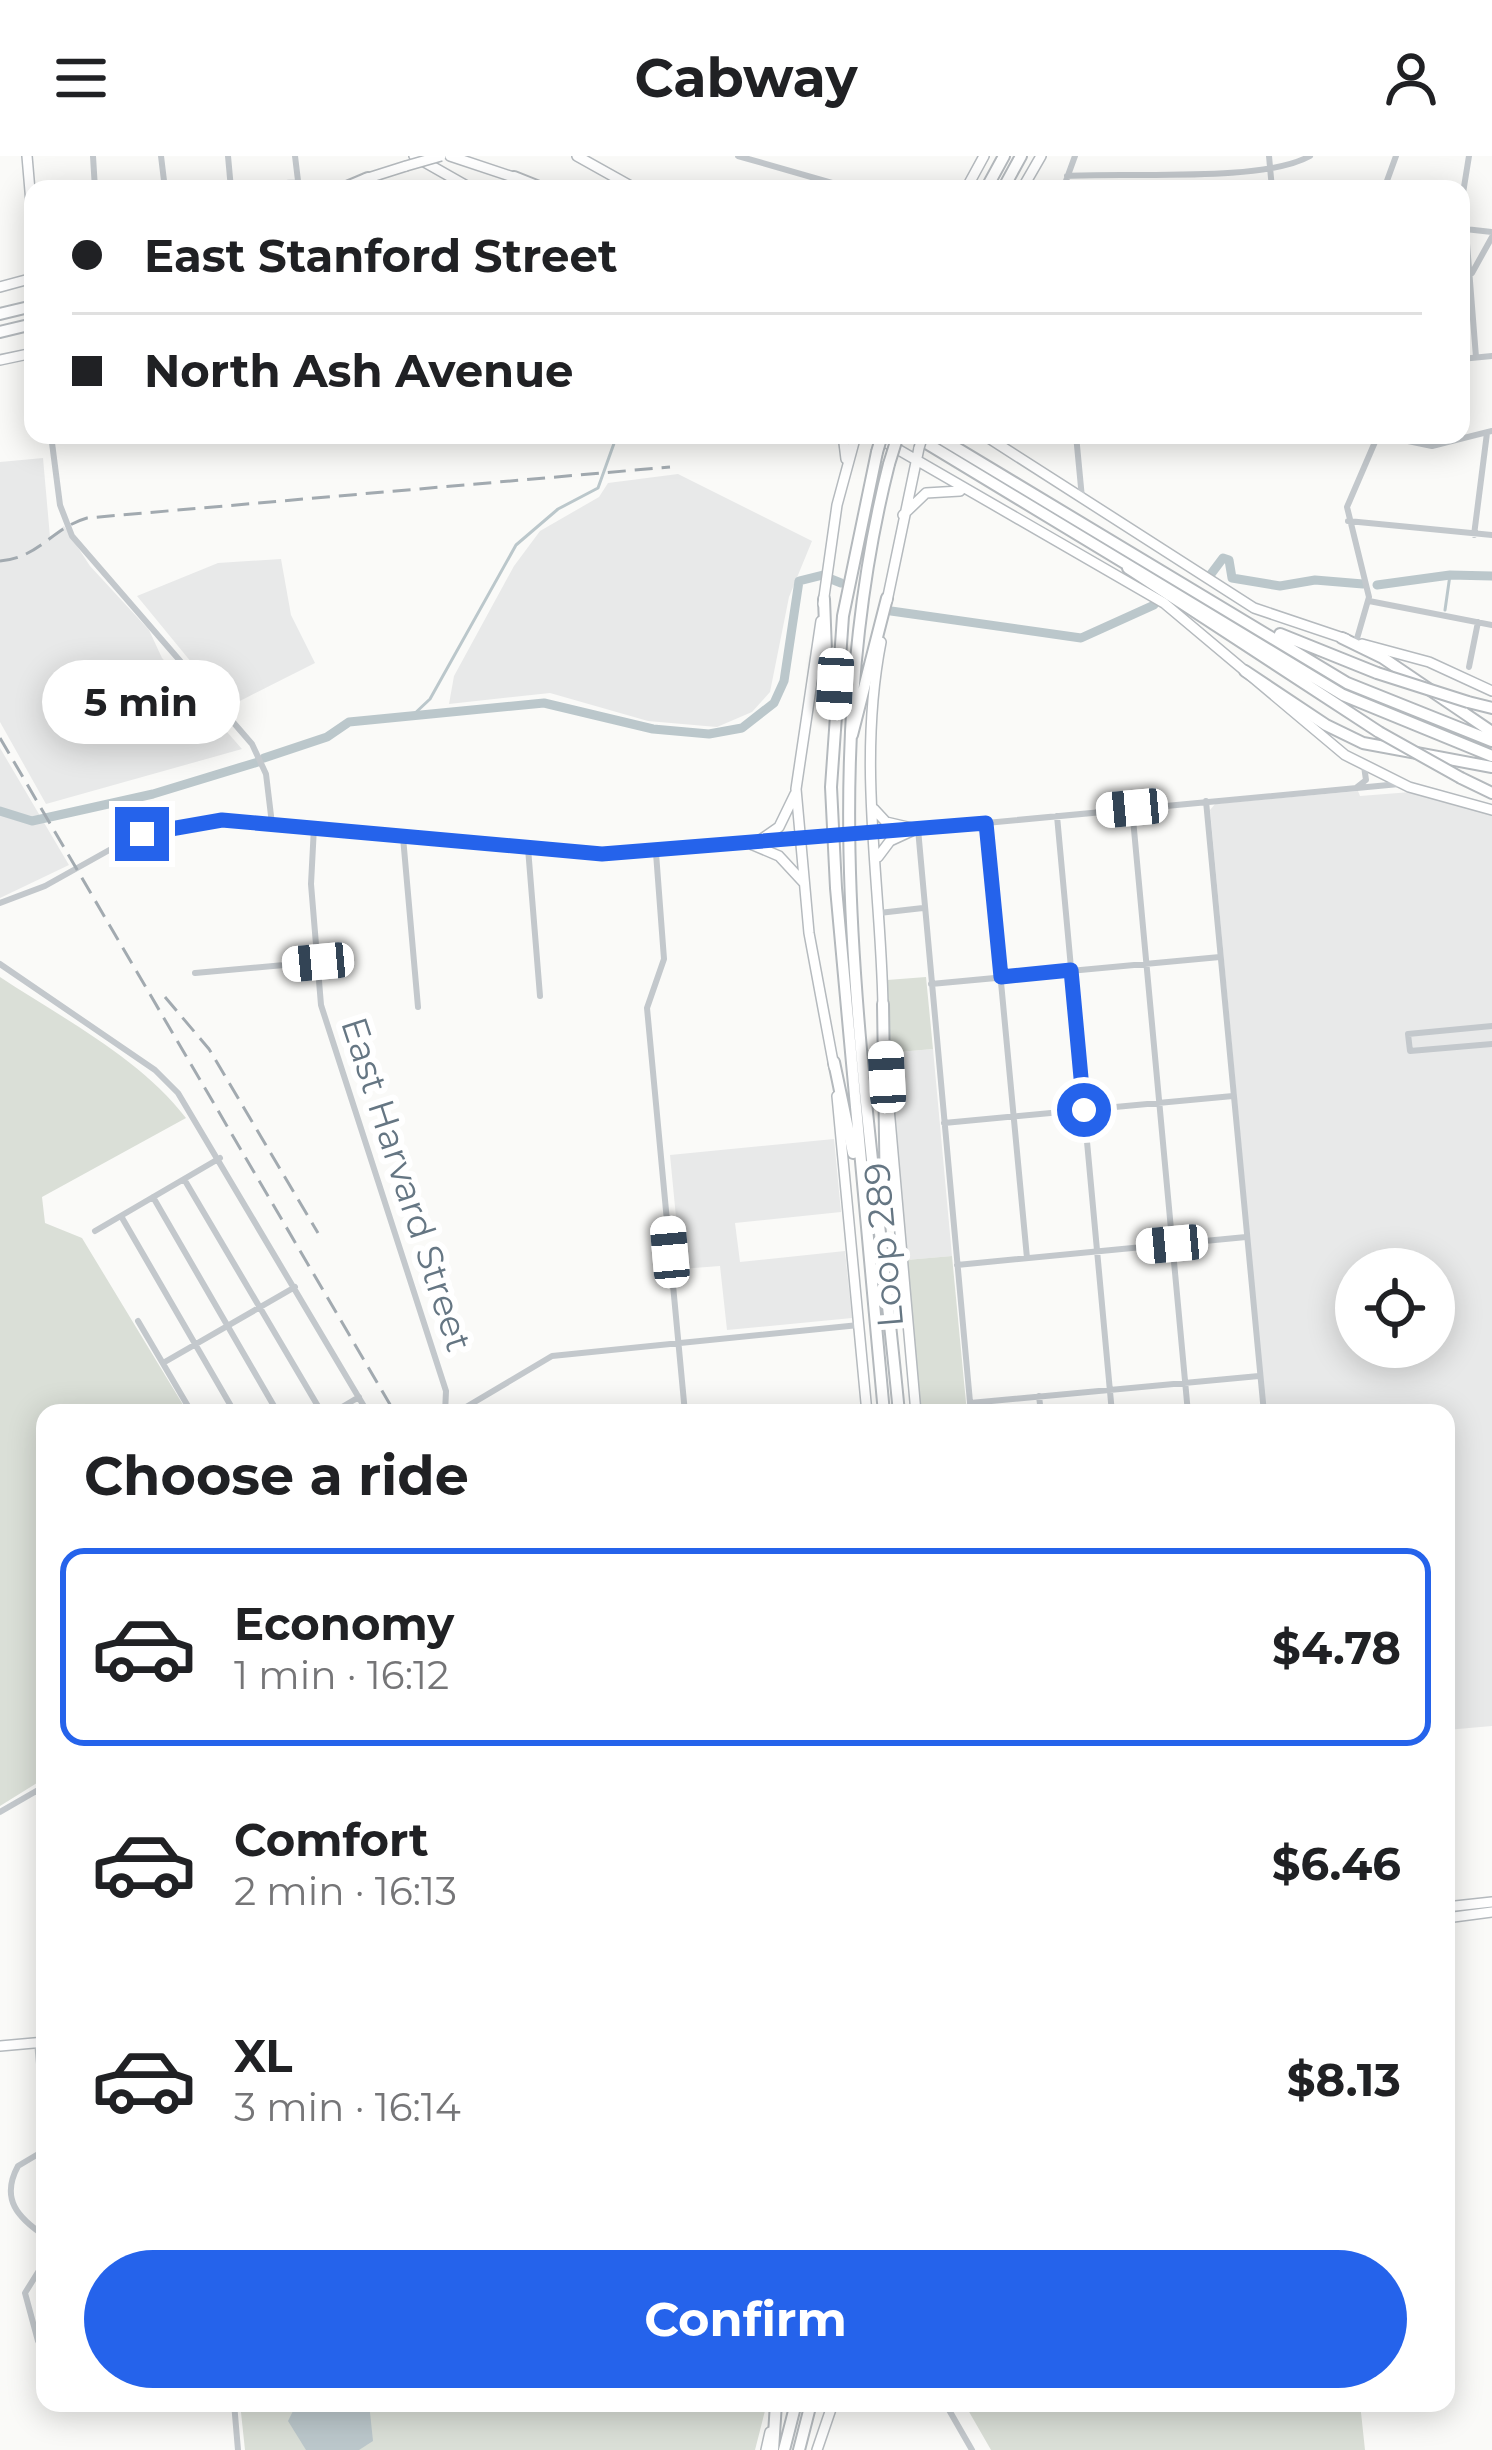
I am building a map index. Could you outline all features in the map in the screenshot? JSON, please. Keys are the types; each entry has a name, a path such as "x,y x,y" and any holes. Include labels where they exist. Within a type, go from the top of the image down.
{"highway":[{"path":"514,177 522,180"},
{"path":"363,180 368,178"},
{"name":"Loop 289","path":"879,444 843,616 831,787 883,1404"},
{"name":"Loop 289","path":"895,444 853,650 845,810 898,1404"},
{"path":"929,444 1343,695 1492,756"},
{"path":"950,444 1347,683 1492,742"},
{"path":"1062,521 1262,660 1379,732 1492,793"},
{"path":"1197,592 1322,654 1492,708"},
{"path":"845,810 851,740 887,598"},
{"path":"824,599 831,787"},
{"path":"1342,638 1383,658 1492,732"},
{"path":"1245,671 1326,725 1363,742 1492,767"},
{"path":"883,1004 890,1314"},
{"path":"834,1062 851,1141 877,1337"},
{"path":"769,2450 775,2412"},
{"path":"784,2450 794,2412"},
{"path":"799,2450 809,2412"}],"main road":[{"path":"414,156 456,180"},
{"path":"368,178 441,156"},
{"path":"450,156 514,177"},
{"path":"577,156 620,180"},
{"path":"844,444 846,466"},
{"path":"853,444 796,789 804,883 834,1062 866,1404"},
{"path":"888,444 1164,603 1312,732 1364,766 1402,784 1492,810"},
{"path":"915,1404 883,1004 877,860 870,833 867,727 900,520 920,444"},
{"path":"997,444 1264,613 1429,662 1492,691"},
{"path":"900,520 933,490 974,494"},
{"path":"753,844 778,827 796,789"},
{"path":"872,808 886,822 917,829"},
{"path":"877,860 890,841 917,829"},
{"path":"753,844 779,856 804,883"},
{"path":"1455,1906 1492,1902"},
{"path":"1455,1917 1492,1912"},
{"path":"0,2046 36,2044"},
{"path":"817,2450 830,2412"}],"street":[{"path":"738,156 822,180"},
{"path":"1065,180 1076,156"},
{"path":"1269,156 1271,180"},
{"path":"1066,176 1108,173 1134,178 1270,166 1310,156"},
{"path":"1470,280 1492,234"},
{"path":"1470,293 1476,357"},
{"path":"1470,357 1492,356"},
{"path":"1474,535 1490,432"},
{"path":"52,444 60,505 72,536 252,744 266,774 272,824"},
{"path":"1077,444 1082,501"},
{"path":"1356,642 1369,601 1348,521 1349,494 1374,444"},
{"path":"1348,521 1492,535"},
{"path":"1369,601 1492,625"},
{"path":"1469,667 1478,622"},
{"path":"1356,788 1366,780 1364,766"},
{"path":"0,903 163,828 222,820 529,848 656,853 1402,784"},
{"path":"1206,801 1263,1404"},
{"path":"1132,808 1187,1404"},
{"path":"1057,816 1111,1404"},
{"path":"986,823 1027,1258"},
{"name":"East Harvard Street","path":"314,827 311,884 323,1014 446,1391 445,1404"},
{"path":"917,829 970,1403 1260,1376"},
{"path":"403,837 418,1007"},
{"path":"529,848 541,996"},
{"path":"656,853 664,959 650,995 648,1023 685,1404"},
{"path":"879,913 924,908"},
{"path":"931,984 1221,956"},
{"path":"195,973 318,962"},
{"path":"0,964 154,1070 185,1102 363,1404"},
{"path":"1492,1026 1408,1034 1410,1051 1492,1044"},
{"path":"944,1123 1234,1096"},
{"path":"95,1231 220,1158"},
{"path":"184,1179 317,1404"},
{"path":"153,1197 273,1404"},
{"path":"121,1216 231,1404"},
{"path":"957,1265 1247,1237"},
{"path":"163,1364 295,1287"},
{"path":"138,1321 187,1404"},
{"path":"471,1404 552,1356 859,1325"},
{"path":"1040,1396 1040,1404"},
{"path":"347,1404 359,1397"},
{"path":"0,1812 36,1791"},
{"path":"36,2155 18,2166 9,2190 19,2218 36,2230"},
{"path":"36,2275 25,2293 36,2334"},
{"path":"235,2412 238,2450"},
{"path":"949,2412 972,2450"}],"shaded area":[{"path":"43,458 50,537 64,526 90,566 149,630 162,658 242,749 46,804 0,722 0,462"},
{"path":"678,474 812,541 789,597 770,692 752,712 717,727 648,721 550,693 449,704 454,676 514,566 540,531 599,497 608,483"},
{"path":"281,559 291,615 315,663 228,707 137,596 218,563"},
{"path":"0,748 69,865 0,898"},
{"path":"1358,791 1360,796 1411,792 1492,812 1492,1726 1455,1729 1455,1404 1265,1404 1210,810 1215,804"},
{"path":"0,977 123,1058 186,1118 42,1197 45,1223 82,1238 183,1404 36,1404 36,1784 0,1806"},
{"path":"926,977 933,1049 888,1053 887,980"},
{"path":"933,1049 952,1256 906,1260 888,1053"},
{"path":"834,1139 841,1212 735,1223 740,1262 845,1251 852,1318 727,1330 720,1266 681,1269 670,1155"},
{"path":"952,1256 966,1404 920,1404 906,1260"},
{"path":"241,2412 765,2412 755,2450 245,2450"},
{"path":"292,2412 370,2412 373,2441 359,2450 306,2450 288,2421"},
{"path":"969,2412 1361,2412 1365,2450 991,2450"}],"waterway":[{"path":"412,716 430,699 516,545 558,509 598,488 614,444"},
{"path":"1211,574 1223,558 1229,560 1232,578 1280,586 1315,580 1363,584"},
{"path":"264,758 327,737 349,722 544,703 653,729 709,734 742,728 774,703 784,681 799,581 823,575"},
{"path":"1445,610 1450,575"},
{"path":"1377,585 1450,575 1492,576"},
{"path":"831,579 841,583"},
{"path":"891,611 1081,638 1154,605"},
{"path":"0,811 32,821 153,794 258,762"}],"railway":[{"path":"0,561 25,554 87,518 670,467"},
{"path":"0,738 390,1404"},
{"path":"165,997 209,1049 318,1233"}],"route":[{"path":"142,834 222,820 602,854 986,823 1001,977 1071,970 1084,1110"}]}
